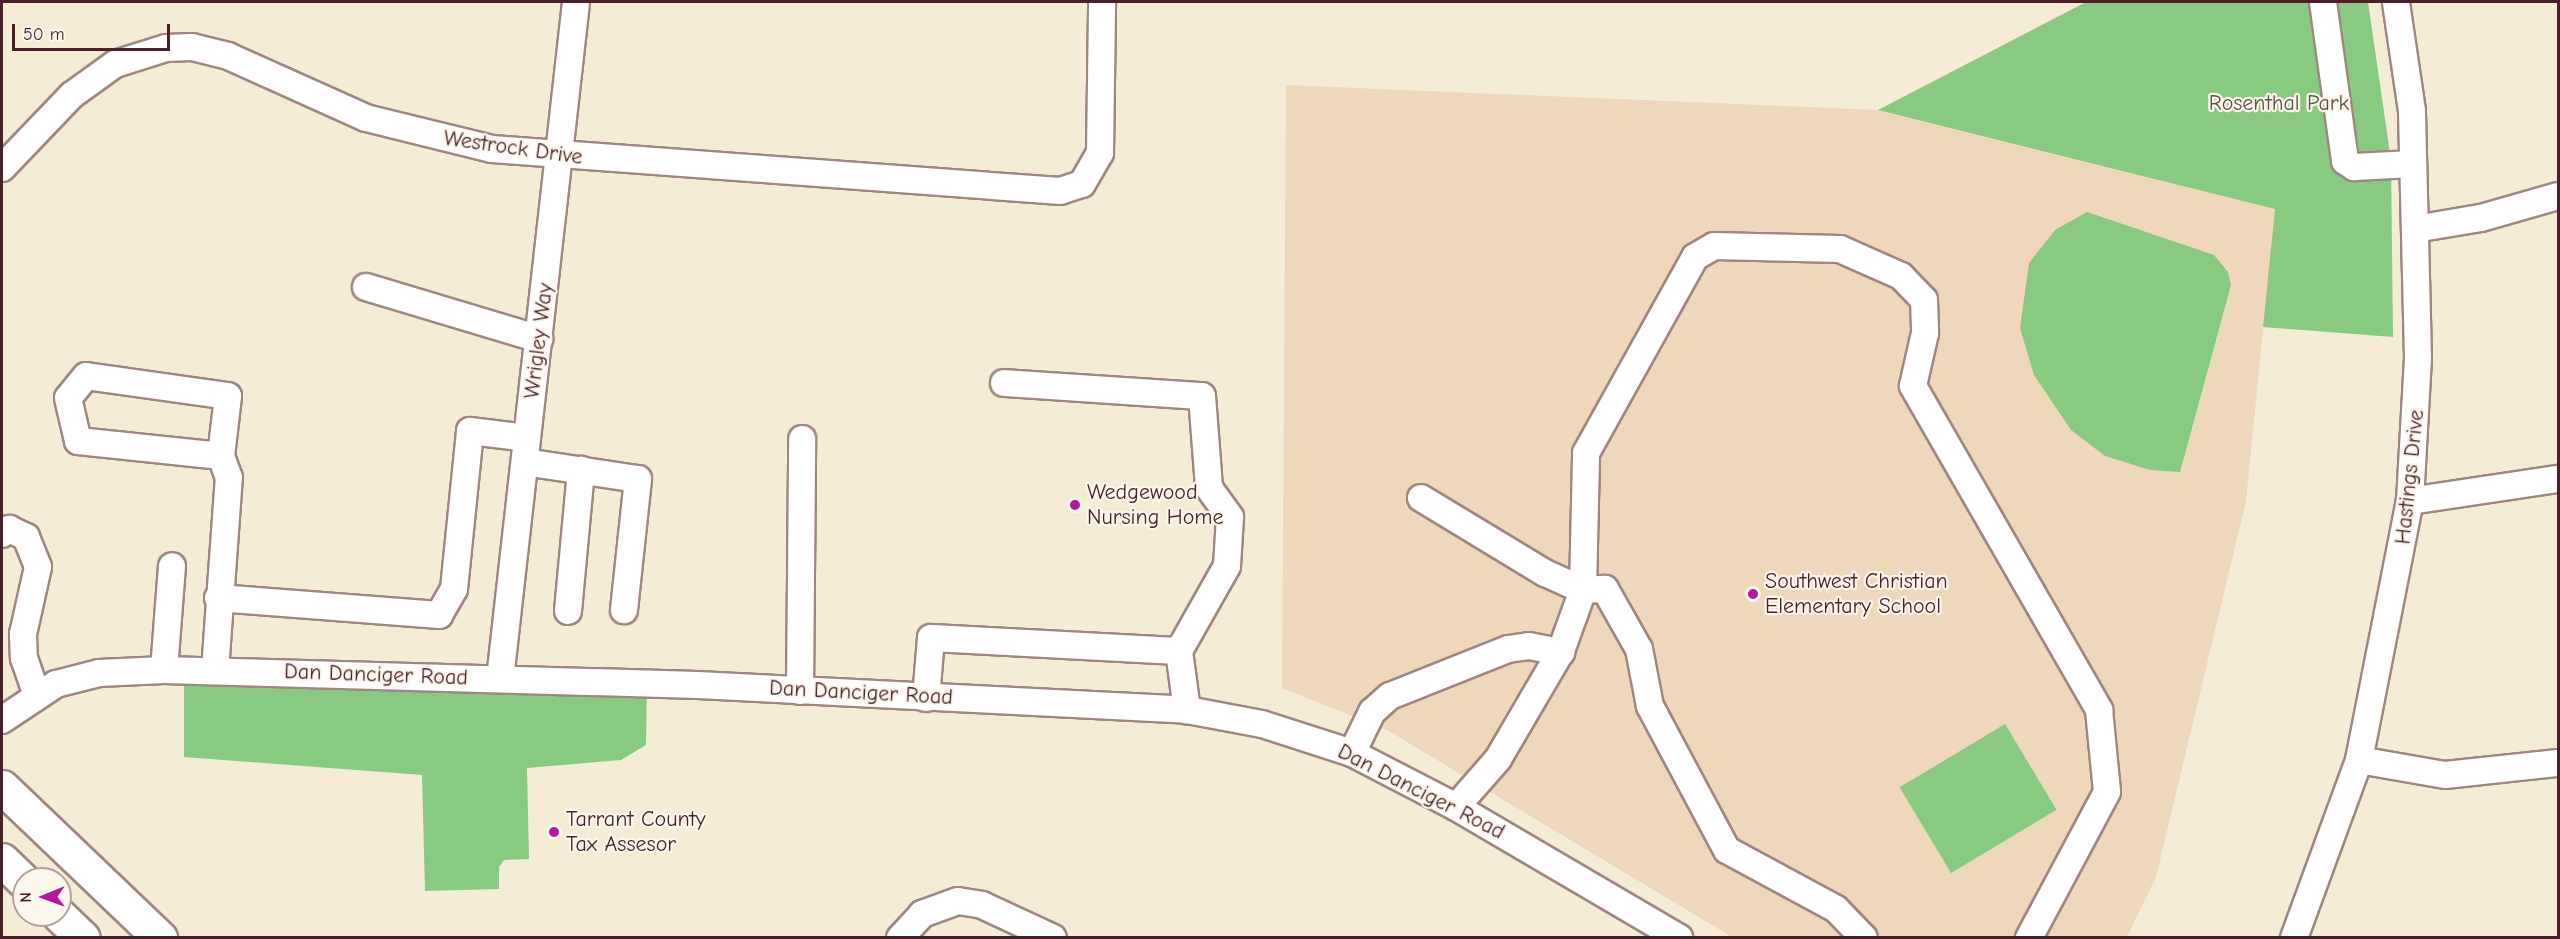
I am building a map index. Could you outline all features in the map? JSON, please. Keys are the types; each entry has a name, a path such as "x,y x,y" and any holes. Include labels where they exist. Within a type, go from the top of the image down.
{"main road":[{"path":"2,787 160,938"},
{"path":"72,927 83,938"}],"street":[{"name":"Wrigley Way","path":"500,679 561,156 576,2"},
{"name":"Westrock Drive","path":"2,168 81,89 115,64 166,48 228,56 366,118 413,132 561,156 1028,191 1082,184 1100,153 1102,2"},
{"path":"2322,2 2345,161 2354,167 2413,164"},
{"name":"Hastings Drive","path":"2294,938 2359,760 2410,501 2418,425 2412,111 2396,2"},
{"path":"2415,229 2481,218 2559,195"},
{"path":"1456,807 1498,759 1561,652 1584,590 1586,453 1695,257 1714,246 1840,249 1917,288 1927,318 1913,386 2088,686 2106,749 2107,792 2029,938"},
{"path":"366,287 539,339"},
{"path":"215,670 218,598 229,478 221,456 228,396 86,376 69,398 78,441 221,456"},
{"path":"1004,382 1202,396 1209,488 1230,517 1227,566 1179,651 1187,710"},
{"path":"218,598 439,615 454,589 470,431 581,470 638,479 624,610"},
{"path":"800,691 802,439"},
{"path":"568,611 581,470"},
{"path":"2410,501 2559,479"},
{"path":"1421,498 1545,573 1584,590 1605,589 1615,602 1639,649 1650,706 1727,850 1836,909 1864,938"},
{"path":"2,534 9,529 26,537 38,567 23,634 24,658 37,695"},
{"path":"164,670 172,566"},
{"path":"926,698 931,638 1179,651"},
{"path":"1352,753 1372,712 1390,696 1508,649 1529,646 1561,652"},
{"name":"Dan Danciger Road","path":"2,720 37,695 99,673 164,670 500,679 1187,710 1262,724 1352,753 1456,807 1679,938"},
{"path":"2359,760 2445,775 2559,764"},
{"path":"900,938 922,914 958,901 982,905 1053,938"}],"shaded area":[{"name":"Southwest Christian Elementary School","path":"1286,85 1878,110 2275,209 2246,501 2156,877 2127,937 1732,937 1387,730 1282,688"}],"green space":[{"name":"Rosenthal Park","path":"2086,2 2368,2 2391,160 2393,337 2263,327 2275,209 1878,110"},
{"path":"2087,212 2214,255 2228,272 2231,285 2180,472 2150,470 2105,456 2071,430 2034,375 2020,328 2029,263 2055,230"},
{"path":"184,670 647,685 646,745 621,760 527,768 529,859 504,860 499,867 499,889 425,891 422,775 184,757"},
{"path":"2005,724 2057,810 1951,873 1900,787"}],"place":[{"name":"Wedgewood Nursing Home","path":"1075,505"},
{"name":"Southwest Christian Elementary School","path":"1753,594"},
{"name":"Tarrant County Tax Assesor","path":"554,832"}]}
